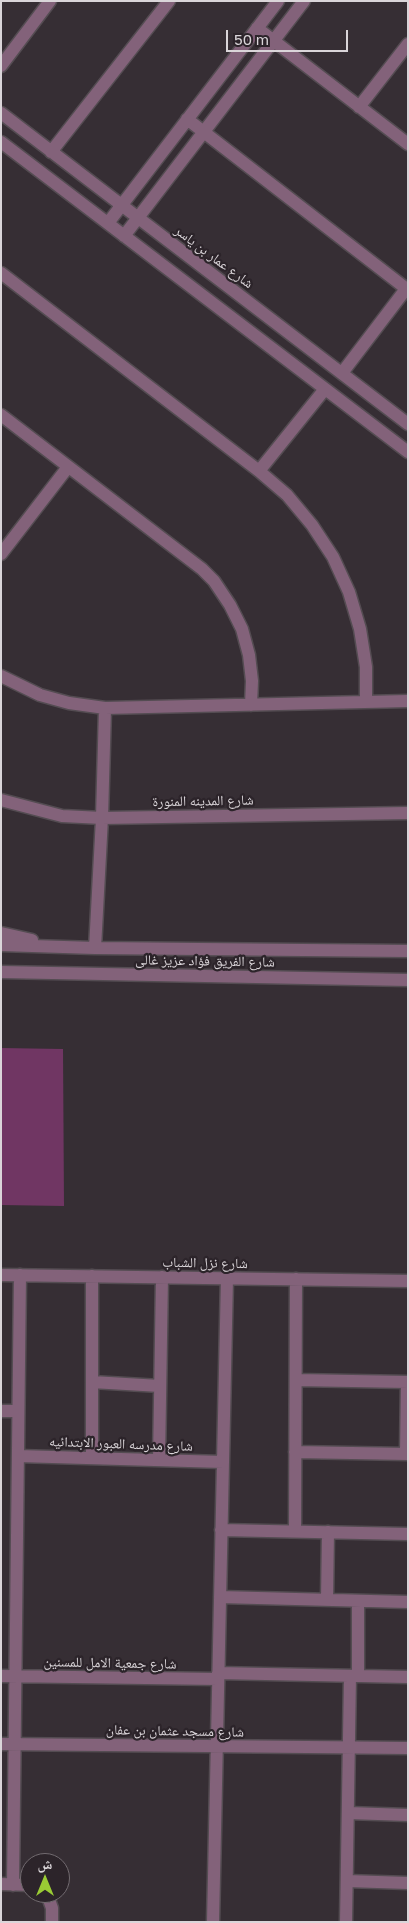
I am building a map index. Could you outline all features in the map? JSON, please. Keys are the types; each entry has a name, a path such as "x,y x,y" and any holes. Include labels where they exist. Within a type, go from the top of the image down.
{"street":[{"path":"1,66 50,1"},
{"path":"52,152 169,1"},
{"path":"108,223 278,1"},
{"path":"124,236 304,1"},
{"path":"257,28 408,144"},
{"path":"360,107 408,44"},
{"name":"شارع عمار بن ياسر","path":"1,113 408,424"},
{"path":"187,119 407,289 342,373"},
{"path":"1,142 408,452"},
{"path":"1,273 260,470 287,495 312,524 337,566 349,592 360,629 366,666 366,702"},
{"path":"260,470 325,389"},
{"path":"1,415 202,569 214,581 230,605 242,629 249,655 252,681 251,705"},
{"path":"3,550 68,467"},
{"path":"1,676 40,695 69,703 106,708 408,701"},
{"path":"95,948 106,708"},
{"name":"شارع المدينه المنورة","path":"1,800 62,816 102,818 408,813"},
{"path":"1,933 59,947"},
{"name":"شارع الفريق فؤاد عزيز غالى","path":"1,945 95,948 408,950"},
{"name":"شارع الفريق فؤاد عزيز غالى","path":"1,972 408,980"},
{"name":"شارع نزل الشباب","path":"1,1274 408,1281"},
{"path":"20,1275 14,1744 8,1814 7,1885 20,1885"},
{"path":"92,1276 92,1458"},
{"path":"158,1460 162,1277"},
{"path":"213,1922 227,1278"},
{"path":"295,1531 296,1280"},
{"path":"295,1452 407,1454 407,1382 296,1380"},
{"path":"92,1382 160,1386"},
{"path":"1,1411 18,1411"},
{"name":"شارع مدرسه العبور الابتدائيه","path":"18,1456 223,1462"},
{"path":"222,1530 408,1534"},
{"path":"327,1600 328,1532"},
{"path":"220,1596 408,1602"},
{"path":"346,1922 349,1748 358,1601"},
{"name":"شارع جمعية الامل للمسنين","path":"1,1676 408,1677"},
{"name":"شارع مسجد عثمان بن عفان","path":"1,1744 408,1748"},
{"path":"348,1813 408,1815"},
{"path":"347,1881 408,1883"},
{"path":"50,1903 52,1922"}],"shaded area":[{"path":"1,1048 63,1049 64,1206 1,1205"}]}
